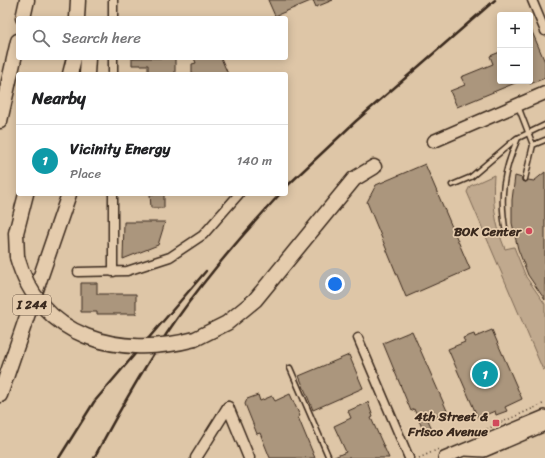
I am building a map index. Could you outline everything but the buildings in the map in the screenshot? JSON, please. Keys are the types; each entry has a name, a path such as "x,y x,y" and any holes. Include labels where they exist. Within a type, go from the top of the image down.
{"highway":[{"path":"23,16 27,0"},
{"path":"77,16 78,0"},
{"path":"86,0 87,16"},
{"path":"0,121 16,50"},
{"path":"70,72 74,60"},
{"path":"87,72 88,60"},
{"path":"25,196 16,233 17,257 26,282 35,297 54,318 78,332 99,340 129,346 165,346 195,339 227,323 255,300 354,179 374,167"},
{"name":"I 244","path":"0,395 68,196"}],"main road":[{"path":"434,141 545,93"},
{"path":"444,458 545,416"},
{"path":"463,450 484,451 545,425"}],"street":[{"path":"113,0 113,16"},
{"path":"532,0 545,31"},
{"path":"113,60 113,72"},
{"path":"113,196 113,272"},
{"path":"78,272 127,271 170,257 193,243 215,223 237,196"},
{"path":"358,338 409,458"},
{"path":"196,458 228,407 249,458"}],"lane":[{"path":"517,105 534,145 525,179"},
{"path":"452,185 471,177 518,138 545,125"},
{"path":"506,234 502,213 504,176 518,138"},
{"path":"534,145 545,140"},
{"path":"290,368 329,458"}],"path":[{"path":"486,429 545,404"},
{"path":"419,458 445,447"}],"shaded area":[{"path":"494,175 493,194 495,213 505,249 514,247 526,277 545,304 545,369 543,370 467,192 470,186"}],"railway":[{"path":"288,185 356,121 495,0"},
{"path":"94,458 133,388 176,320 200,287 252,224 278,196"},
{"path":"59,458 94,402 206,271"}],"place":[{"name":"BOK Center","path":"529,231"},
{"name":"Vicinity Energy","path":"485,374"},
{"name":"4th Street & Frisco Avenue","path":"496,423"}]}
